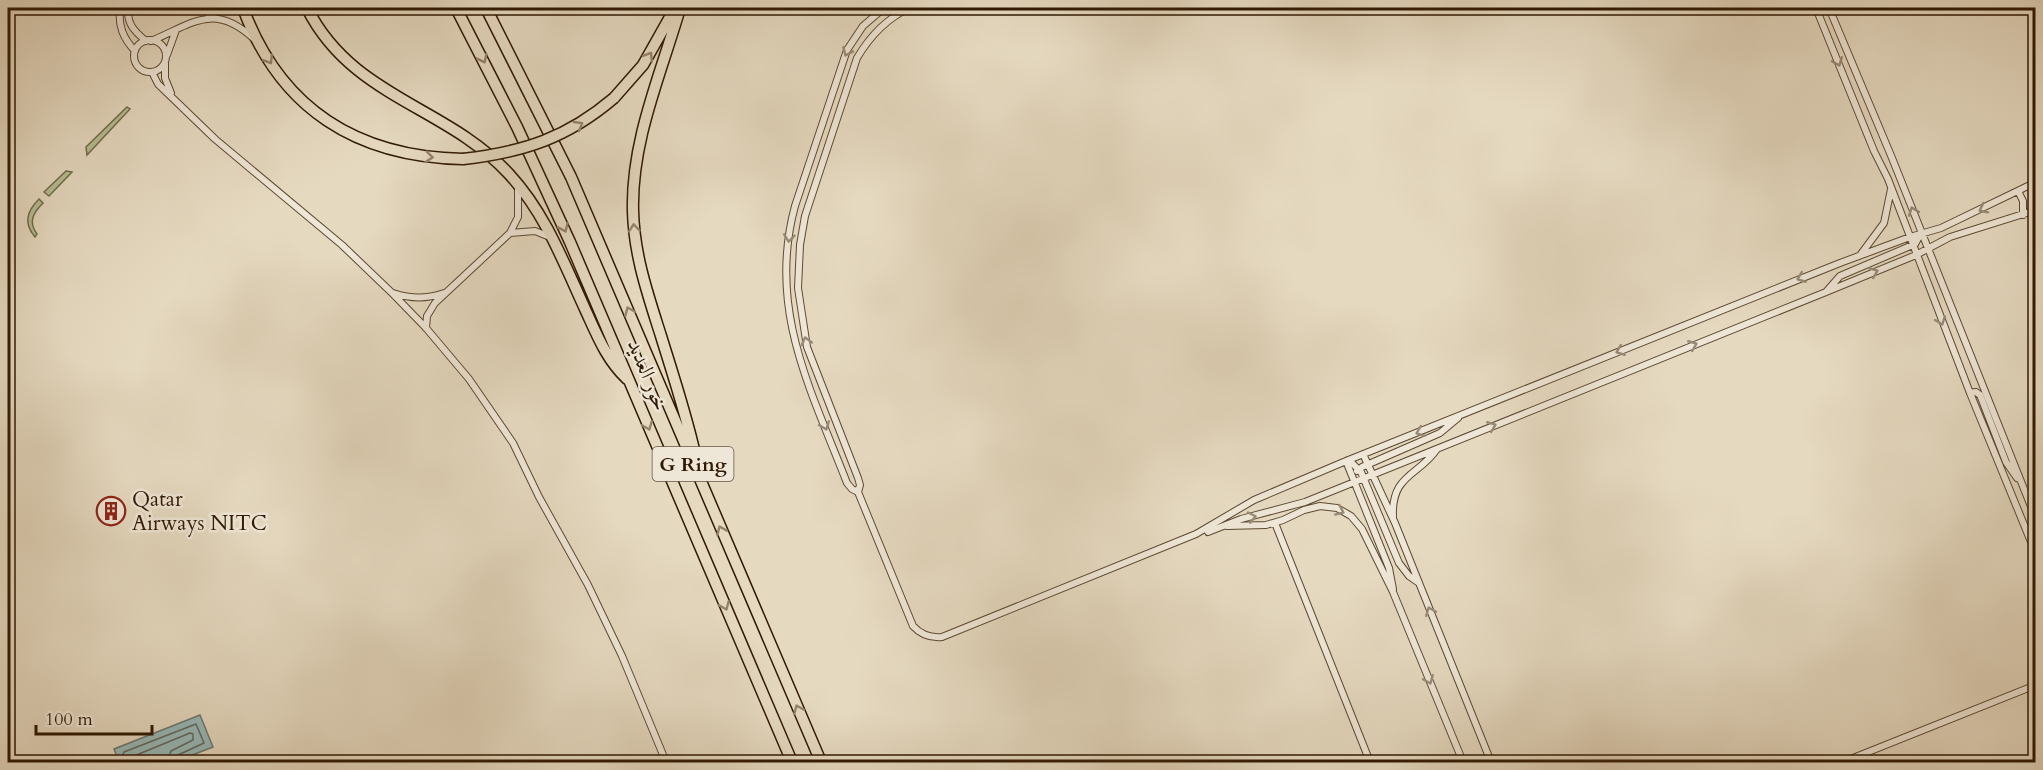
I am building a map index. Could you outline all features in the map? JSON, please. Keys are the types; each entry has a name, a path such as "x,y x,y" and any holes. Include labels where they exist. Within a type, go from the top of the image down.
{"highway":[{"path":"243,8 258,42 283,82 301,101 324,119 376,146 424,157 463,159 505,154 562,134 584,122 614,98 644,65 675,8"},
{"path":"307,8 338,52 356,69 375,84 476,145 517,183 541,215 607,356 631,383"},
{"name":"خور العديد","path":"456,8 540,174 792,762"},
{"name":"خور العديد","path":"486,8 571,177 821,762"},
{"path":"680,8 642,132 633,210 638,259 689,429 703,487"}],"street":[{"path":"120,8 121,30 125,40 135,51 136,64 142,70 152,72 160,69 176,30"},
{"path":"129,8 128,16 133,31 165,50 166,81 173,97"},
{"path":"135,51 139,45 187,24 208,18 222,8"},
{"path":"858,492 848,483 800,361 788,310 787,257 795,206 843,59 857,34 871,18 884,8"},
{"path":"909,8 881,26 857,58 808,206 800,245 798,288 805,337 858,478 860,485 858,492 910,620 917,631 929,637 948,634 1196,534 1254,500 1346,461 1859,256 1962,219 2036,182"},
{"path":"1816,8 1891,188 1970,393 2036,554"},
{"path":"1829,8 2036,519"},
{"path":"208,18 228,21 258,42"},
{"path":"152,72 158,84 214,139 334,239 391,292 426,328 469,380 513,443 600,609 666,762"},
{"path":"426,328 427,316 431,309 510,233 518,216 517,183"},
{"path":"1859,256 1884,223 1891,188"},
{"path":"2018,191 2023,201 2023,215"},
{"path":"1196,534 1202,534 1241,519 1298,505 1372,473 1826,292 1916,255 1950,237 2034,211"},
{"path":"510,233 535,231 553,239"},
{"path":"1826,292 1840,276 1912,246 1920,239 1921,233"},
{"path":"391,292 424,298 448,292"},
{"path":"1970,393 1976,392 1980,395 2006,462 2020,481"},
{"path":"1354,481 1359,469 1440,433 1461,415"},
{"path":"1395,524 1394,500 1400,485 1410,473 1429,459 1438,447"},
{"path":"1363,454 1395,524 1491,762"},
{"path":"1346,461 1359,469 1364,477 1399,563 1419,584"},
{"path":"1346,461 1389,568 1393,592"},
{"path":"1223,526 1249,527 1275,523 1311,507 1328,506 1344,511 1357,522 1393,592 1463,762"},
{"path":"1275,523 1370,762"},
{"path":"1843,762 2036,685"}],"green space":[{"path":"127,107 130,109 87,155 86,147"},
{"path":"66,171 72,172 49,196 44,192"},
{"path":"39,199 43,203 32,222 37,234 35,237 29,227 28,217"}],"water":[{"path":"200,715 213,747 174,762 119,762 114,749"}],"place":[{"name":"Qatar Airways NITC","path":"111,511"}]}
